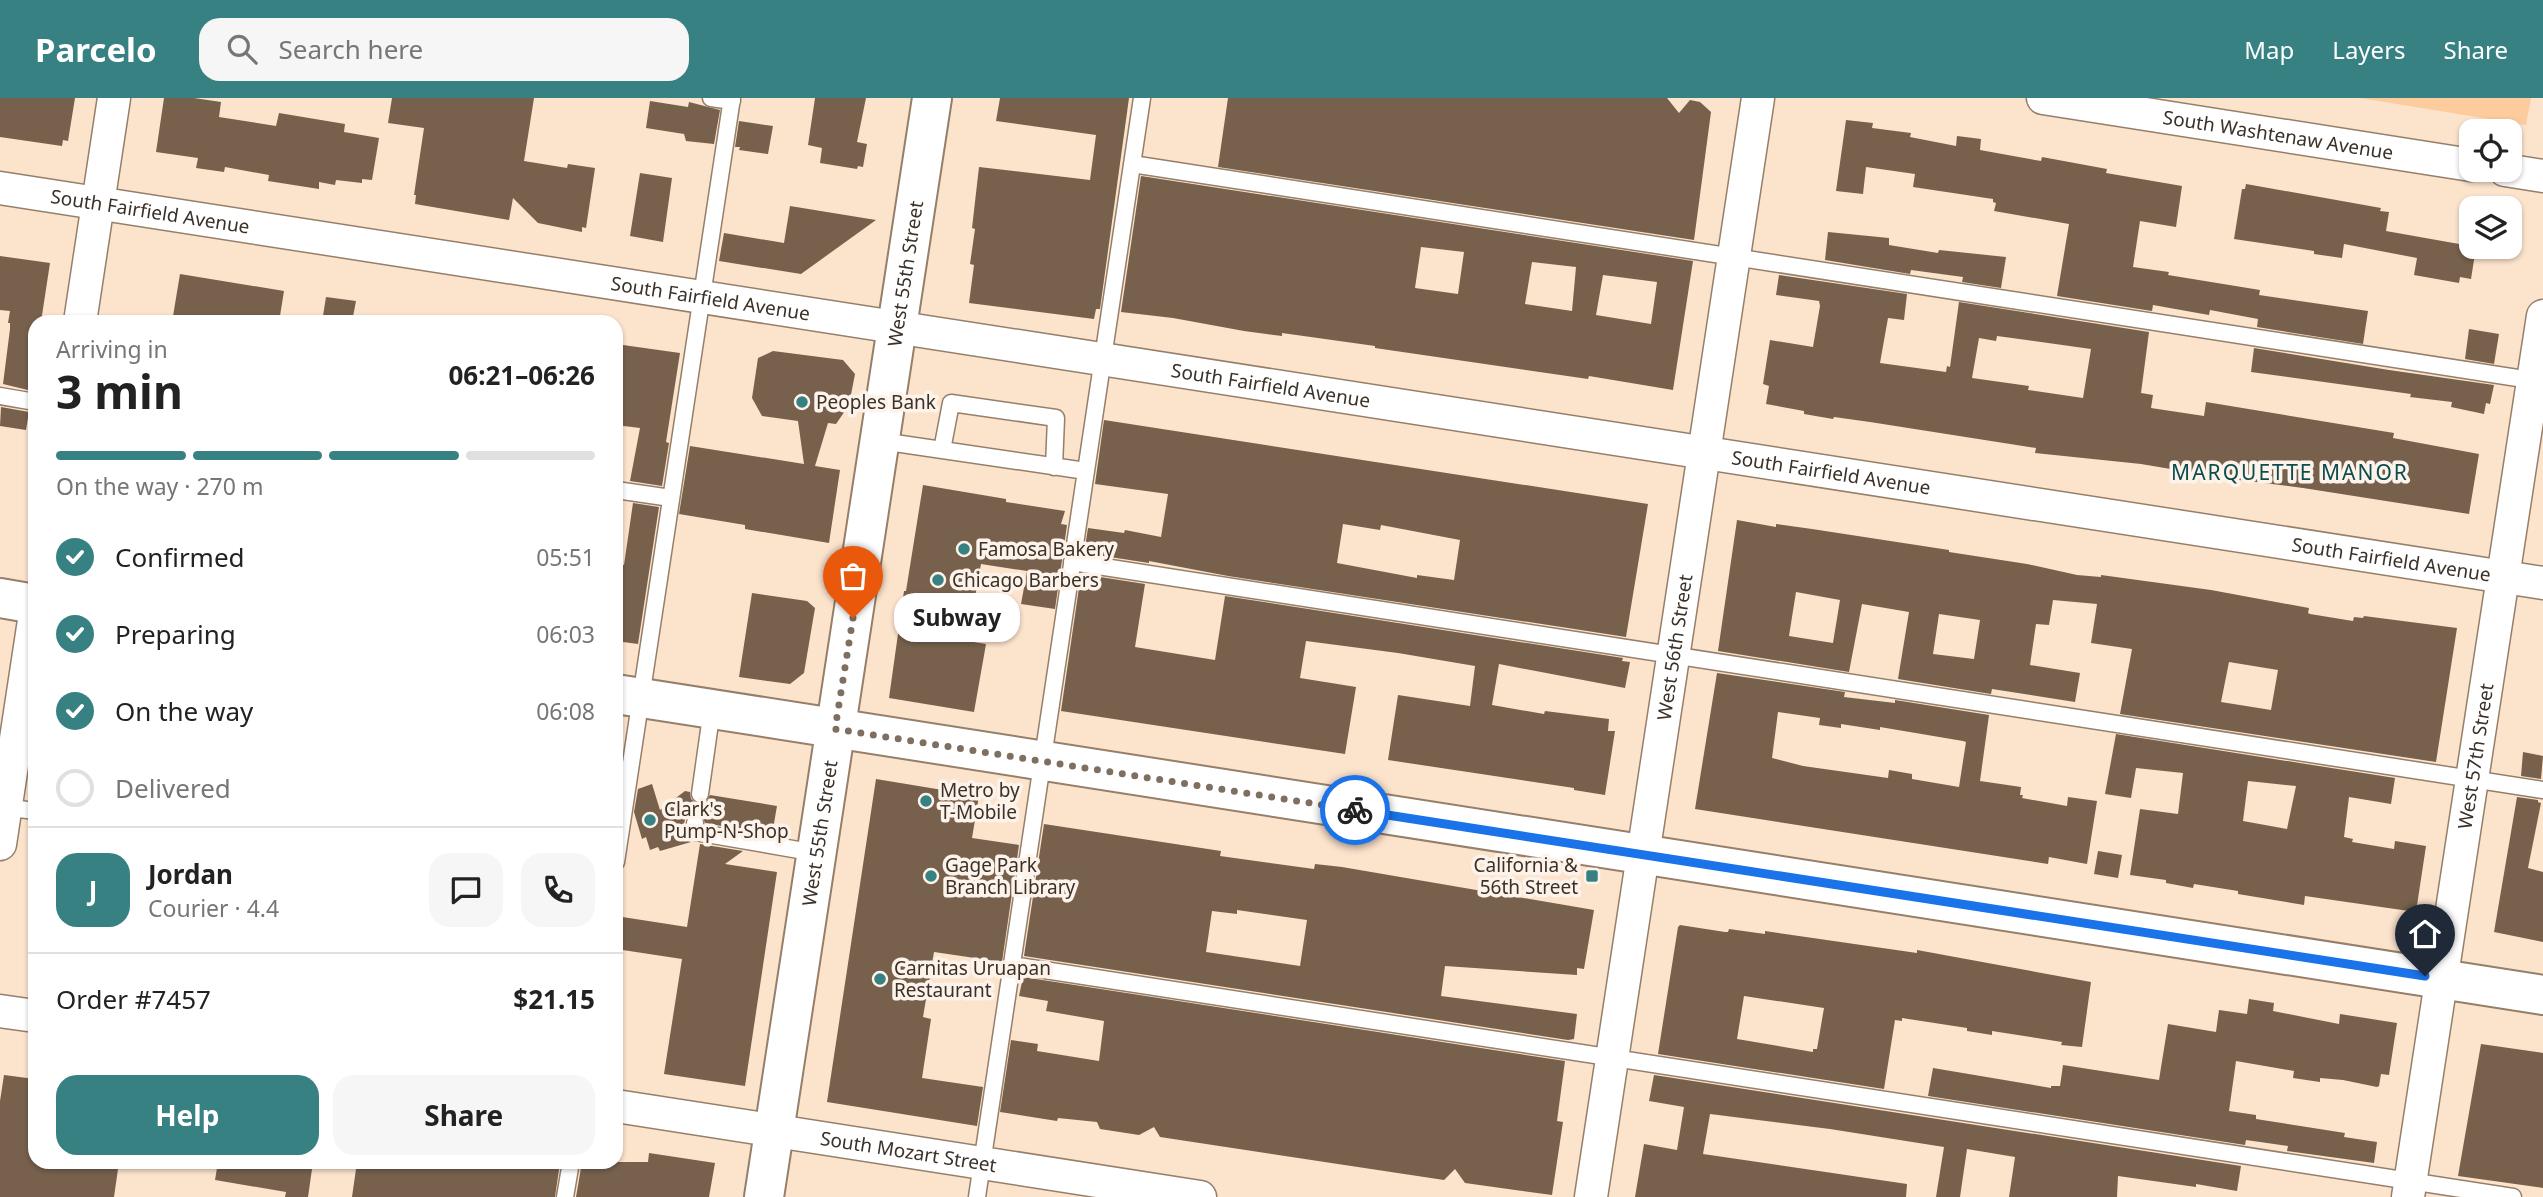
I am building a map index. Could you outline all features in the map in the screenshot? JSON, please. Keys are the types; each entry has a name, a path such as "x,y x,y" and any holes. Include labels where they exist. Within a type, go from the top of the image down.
{"street":[{"path":"81,315 114,98"},
{"name":"West 55th Street","path":"764,1197 933,98"},
{"name":"West 56th Street","path":"1591,1197 1758,98"},
{"name":"South Washtenaw Avenue","path":"2043,98 2459,162"},
{"path":"2522,173 2543,176"},
{"name":"South Fairfield Avenue","path":"0,188 2543,583"},
{"name":"West 57th Street","path":"2409,1189 2503,577 2538,381 2543,316"},
{"path":"0,598 28,603"},
{"path":"0,844 14,808 28,679"},
{"path":"628,696 2543,995"},
{"path":"0,1011 28,1015"},
{"name":"South Mozart Street","path":"623,1108 1200,1197"}],"lane":[{"path":"623,765 628,696 671,498 732,100 711,98"},
{"path":"976,1197 1142,98"},
{"path":"1132,164 2538,381"},
{"path":"0,396 28,400"},
{"path":"942,450 951,403 1056,418 1054,467"},
{"path":"881,441 1086,471"},
{"path":"623,491 671,498"},
{"path":"1072,562 2543,790"},
{"path":"700,794 712,709"},
{"path":"695,823 695,832 816,853"},
{"path":"1012,965 1612,1058 2409,1189 2513,1197"},
{"path":"565,1197 569,1169"}],"shaded area":[{"path":"2360,98 2531,98 2526,125 2522,124 2522,119 2489,119"}],"building":[{"path":"0,98 75,98 68,141 63,140 62,146 0,137"},
{"path":"164,98 194,98 221,102 219,117 276,126 279,113 345,124 344,132 379,138 372,180 362,179 362,183 336,180 335,185 319,182 319,189 268,181 269,175 225,167 224,172 196,168 198,158 156,152"},
{"path":"392,98 534,98 524,161 567,168 568,164 595,168 586,228 582,227 582,232 538,223 513,198 509,220 415,204 424,128 388,123"},
{"path":"815,98 866,98 857,142 867,144 863,167 858,166 857,169 820,163 822,148 808,145"},
{"path":"1000,98 1129,98 1100,309 1096,309 1094,319 969,303 974,265 970,264 975,229 972,228 979,167 1090,180 1096,135 996,121"},
{"path":"1228,98 1667,98 1679,113 1690,100 1700,102 1711,112 1694,240 1218,167"},
{"path":"650,101 688,107 689,102 720,110 714,144 686,141 684,134 646,128"},
{"path":"1846,120 1873,123 1872,128 1911,133 1910,137 1956,146 1957,136 1981,139 1980,150 2041,161 2042,157 2107,169 2106,173 2182,186 2176,227 2140,221 2133,267 2260,290 2259,295 2368,311 2363,344 2257,327 2258,319 2210,310 2209,315 2153,305 2152,311 2057,296 2069,224 1994,211 1996,203 1993,199 1913,187 1915,174 1866,167 1863,194 1836,191"},
{"path":"739,121 773,126 768,154 739,150 740,147 735,147"},
{"path":"640,173 672,178 663,242 630,236"},
{"path":"1141,176 1693,261 1673,390 1589,376 1588,379 1375,346 1282,333 1282,336 1244,331 1121,312","holes":["1421,247 1464,252 1458,294 1415,288","1532,262 1576,267 1572,311 1525,304","1603,275 1657,282 1651,324 1596,315"]},
{"path":"2246,184 2381,208 2380,211 2389,212 2386,231 2459,244 2459,259 2474,259 2471,279 2460,277 2459,283 2414,275 2417,258 2344,244 2342,258 2234,239 2242,189 2245,189"},
{"path":"790,206 876,220 801,274 719,261 724,233 784,243"},
{"path":"1828,232 1889,238 1889,245 1938,253 1939,250 2006,257 2001,288 1962,282 1963,277 1911,270 1910,274 1825,260"},
{"path":"0,256 50,263 42,315 28,315 28,390 3,384 10,311 0,310"},
{"path":"180,274 284,291 280,315 173,315"},
{"path":"1779,275 1907,294 1904,320 1888,318 1880,363 1946,372 1947,366 1950,367 1959,302 2149,332 2141,393 2153,395 2151,408 2204,416 2206,402 2394,433 2393,438 2479,454 2469,514 2141,464 2035,453 2036,448 1870,422 1833,419 1766,404 1769,386 1763,384 1770,340 1813,347 1820,306 1819,301 1776,295","holes":["1997,336 2091,349 2083,398 2028,390 2029,386 1972,378 1979,338 1996,341"]},
{"path":"326,297 356,301 353,315 323,315"},
{"path":"2469,329 2499,334 2494,364 2465,359"},
{"path":"623,345 680,353 662,486 630,481 640,428 623,426"},
{"path":"2254,348 2494,385 2490,404 2486,403 2484,414 2451,407 2452,402 2410,397 2411,394 2251,372"},
{"path":"773,351 843,360 855,374 849,405 836,424 828,423 815,466 840,470 829,543 745,529 745,525 679,514 690,446 804,464 798,421 762,416 752,398 758,358"},
{"path":"1,407 28,412 26,430 0,426"},
{"path":"1104,420 1648,504 1626,637 1084,553 1088,528 1124,533 1125,530 1161,537 1168,494 1095,484","holes":["1343,524 1380,530 1381,525 1460,540 1454,580 1417,575 1417,578 1337,563"]},
{"path":"923,485 1065,511 1061,524 1067,525 1055,609 1021,604 1027,571 981,564 967,641 986,644 974,712 889,698"},
{"path":"633,503 659,507 638,644 623,642 624,565"},
{"path":"1737,520 1949,550 2077,575 2101,575 2211,590 2309,608 2310,614 2353,621 2354,617 2364,616 2457,628 2436,762 2120,714 2132,649 2091,643 2097,604 2053,600 2049,625 2036,624 2030,665 2080,673 2075,702 1992,689 1991,694 1898,679 1909,612 1862,604 1849,672 1718,651","holes":["1796,592 1840,600 1833,643 1789,636","1939,614 1980,620 1974,659 1933,654","2229,662 2278,670 2271,710 2221,702"]},
{"path":"1081,574 1145,584 1135,647 1215,660 1225,596 1623,658 1622,661 1630,662 1625,688 1499,664 1492,705 1544,714 1545,711 1609,719 1608,731 1615,731 1605,795 1388,760 1398,695 1470,706 1475,666 1398,653 1306,641 1300,678 1356,687 1345,754 1061,711"},
{"path":"752,593 807,601 815,608 804,673 790,684 739,677"},
{"path":"1717,673 1845,692 1844,697 1895,703 1895,700 1989,715 1980,781 2021,787 2022,798 2067,806 2068,797 2097,801 2087,864 2049,857 2048,864 1695,809","holes":["1778,712 1820,718 1819,725 1841,728 1841,724 1880,730 1880,727 1966,742 1959,787 1912,779 1912,774 1889,770 1888,778 1803,766 1772,758"]},
{"path":"2116,734 2395,778 2391,804 2349,797 2344,837 2353,839 2352,842 2394,849 2395,841 2426,846 2416,912 2305,896 2304,905 2238,894 2238,891 2194,884 2193,888 2166,883 2166,880 2130,875 2140,809 2178,814 2183,773 2136,768 2131,798 2105,794","holes":["2248,781 2296,786 2287,829 2243,821"]},
{"path":"2523,752 2543,756 2541,779 2521,776"},
{"path":"876,779 979,796 972,838 1019,845 1002,962 934,952 923,1017 931,1019 922,1078 983,1087 977,1126 827,1102"},
{"path":"652,784 660,810 685,791 690,792 691,799 698,804 705,803 710,795 777,806 773,829 766,834 705,823 701,814 694,813 686,817 684,823 685,836 691,842 660,851 658,847 650,850 646,837 642,839 634,812 638,789"},
{"path":"2517,797 2538,800 2541,803 2528,868 2543,872 2543,942 2494,932"},
{"path":"1044,824 1221,851 1220,856 1314,869 1315,864 1342,867 1594,910 1584,969 1577,968 1577,975 1445,966 1441,996 1577,1014 1574,1039 1568,1040 1024,956","holes":["1237,910 1307,920 1300,966 1206,952 1212,911 1237,914"]},
{"path":"700,844 743,851 725,864 777,872 745,1086 664,1074 682,959 623,950 623,917 687,927"},
{"path":"2098,851 2122,855 2118,878 2094,874"},
{"path":"1680,925 1725,932 1729,929 1765,934 1765,931 1917,953 1917,950 2091,982 2082,1047 1992,1031 1992,1035 1967,1031 1967,1028 1902,1018 1902,1021 1895,1020 1884,1089 1658,1054","holes":["1744,996 1824,1008 1817,1049 1813,1049 1813,1052 1737,1039"]},
{"path":"1023,977 1565,1061 1557,1121 1563,1122 1552,1195 1465,1183 1455,1169 1444,1180 1160,1137 1154,1127 1139,1135 1100,1129 1097,1122 1058,1118 1057,1121 1000,1112 1011,1040 1038,1044 1037,1051 1099,1061 1104,1021 1046,1011 1048,1001 1019,996"},
{"path":"2249,999 2274,1003 2273,1011 2339,1024 2340,1014 2397,1023 2389,1075 2381,1074 2377,1087 2343,1080 2320,1078 2320,1082 2293,1078 2294,1071 2236,1061 2229,1111 2256,1115 2256,1119 2345,1133 2344,1137 2377,1142 2374,1163 2287,1151 2288,1146 2246,1140 2245,1145 1928,1096 1933,1068 2051,1088 2060,1086 2063,1065 2159,1080 2168,1024 2216,1032 2219,1010 2247,1014"},
{"path":"2481,1044 2543,1053 2543,1188 2458,1176"},
{"path":"4,1075 28,1078 28,1169 118,1169 114,1197 0,1197 0,1101"},
{"path":"1654,1075 2241,1166 2237,1191 2118,1176 2117,1197 2009,1197 2015,1157 1967,1149 1960,1197 1936,1197 1944,1147 1710,1114 1703,1154 1907,1184 1906,1197 1635,1197 1644,1144 1677,1150 1684,1107 1649,1101"},
{"path":"649,1153 715,1163 709,1197 576,1197 581,1169 623,1169 623,1162 648,1162"},
{"path":"217,1169 312,1169 308,1197 285,1197 286,1192 215,1180"},
{"path":"356,1169 559,1169 555,1197 352,1197"}],"way so far":[{"path":"853,618 835,729 1355,810"}],"place":[{"name":"Peoples Bank","path":"802,402"},
{"name":"Famosa Bakery","path":"964,549"},
{"name":"Chicago Barbers","path":"938,580"},
{"name":"Subway","path":"853,618"},
{"name":"Metro by T-Mobile","path":"926,801"},
{"name":"Clark's Pump-N-Shop","path":"650,820"},
{"name":"Gage Park Branch Library","path":"931,876"},
{"name":"California & 56th Street","path":"1592,876"},
{"name":"Carnitas Uruapan Restaurant","path":"880,979"}],"district":[{"name":"MARQUETTE MANOR","path":"2290,472"}],"route":[{"path":"1355,810 2425,976"}]}
